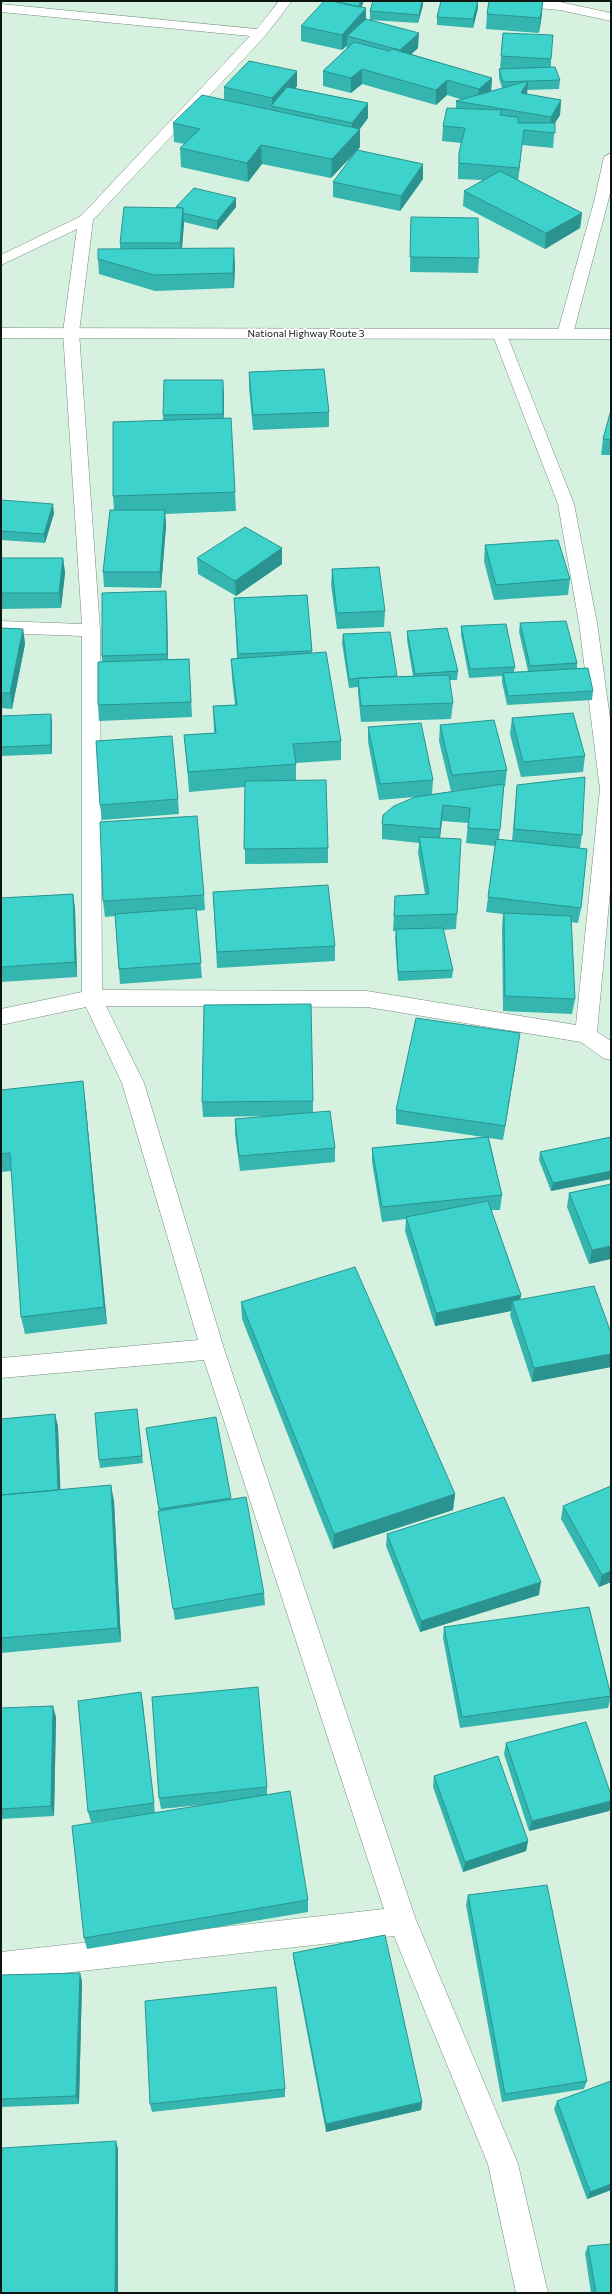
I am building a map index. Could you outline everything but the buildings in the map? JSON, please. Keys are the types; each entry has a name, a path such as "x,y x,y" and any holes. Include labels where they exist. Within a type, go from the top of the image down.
{"main road":[{"path":"1,261 86,219 260,33 286,1"},
{"path":"501,1 560,6 611,17"},
{"path":"1,8 260,33"},
{"path":"565,334 603,198 611,156"},
{"path":"86,219 70,332 91,630 92,998 133,1083 212,1349 402,1921 503,2164 532,2293"},
{"name":"National Highway Route 3","path":"1,332 611,334"},
{"path":"500,333 566,504 588,622 610,789 586,1035"},
{"path":"1,627 91,630"},
{"path":"1,1017 92,998 367,999 586,1035 610,1055"},
{"path":"1,1368 212,1349"},
{"path":"1,1966 402,1921"}]}
